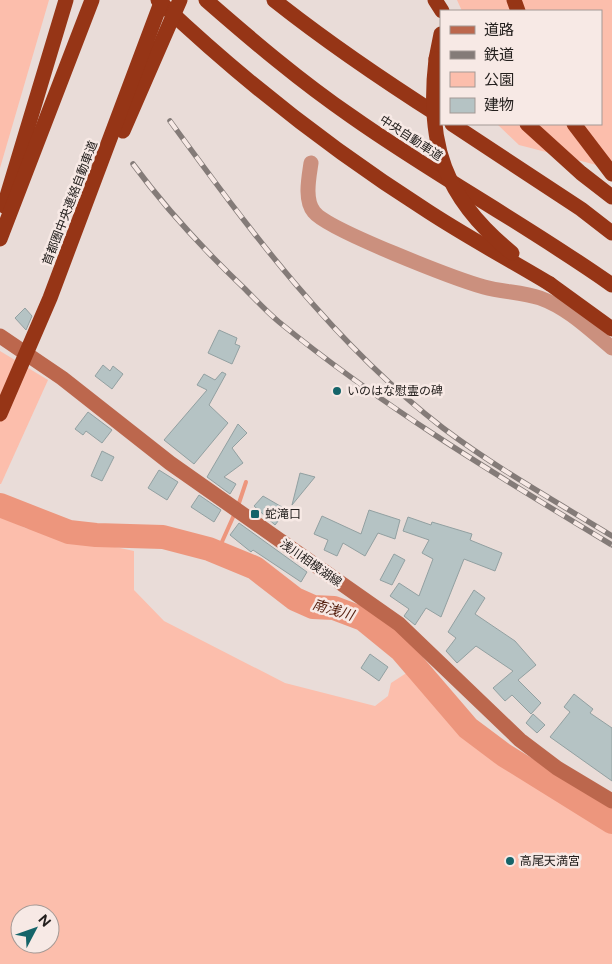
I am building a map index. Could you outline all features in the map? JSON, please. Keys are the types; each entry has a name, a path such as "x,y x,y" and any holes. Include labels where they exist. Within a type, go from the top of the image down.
{"highway":[{"path":"0,220 66,0"},
{"path":"0,240 92,0"},
{"path":"158,0 263,92 349,157 428,212 550,284"},
{"name":"首都圏中央連絡自動車道","path":"0,414 50,298 162,0"},
{"path":"50,298 180,0"},
{"name":"中央自動車道","path":"206,0 274,59 350,116 530,228 612,285"},
{"path":"274,0 382,79 440,116"},
{"path":"435,0 443,10"},
{"path":"440,39 436,59 432,106 433,122 441,160 460,199 491,236 550,284 612,329"},
{"path":"454,125 612,232"},
{"path":"528,125 581,173 612,197"},
{"path":"575,125 612,174"}],"main road":[{"name":"浅川相模湖線","path":"0,336 62,378 170,463 399,624 520,740 557,768 612,801"}],"street":[{"path":"311,163 309,182 311,208 314,213 332,225 449,276 504,292 539,298 568,312 612,348"}],"green space":[{"path":"0,0 49,0 0,168"},
{"path":"457,0 612,0 612,169 519,145 498,125 602,125 602,10 462,10"},
{"path":"0,351 48,380 1,484 0,484"},
{"path":"0,515 25,528 134,551 134,590 164,621 285,683 375,706 388,696 391,683 408,672 445,715 612,817 612,964 0,964"}],"building":[{"path":"25,308 32,316 26,330 15,318"},
{"path":"219,330 237,338 235,344 240,346 232,364 208,353"},
{"path":"103,365 110,371 113,366 123,374 112,389 95,376"},
{"path":"222,372 226,374 209,405 228,423 194,464 164,440 207,390 197,385 204,374 215,380"},
{"path":"88,412 112,430 102,443 86,431 83,435 75,429"},
{"path":"238,424 247,433 232,448 243,463 224,477 236,484 230,494 207,477"},
{"path":"102,451 114,457 102,481 91,476"},
{"path":"159,470 178,482 167,500 148,488"},
{"path":"300,473 315,477 292,505"},
{"path":"199,495 221,510 214,522 191,507"},
{"path":"263,496 287,510 275,525 254,506"},
{"path":"369,510 400,520 395,539 378,533 365,556 343,543 337,556 324,550 328,540 314,534 322,516 361,534"},
{"path":"408,517 431,525 432,522 472,534 470,540 502,553 495,571 464,559 441,617 426,608 415,625 404,616 409,609 390,596 399,583 419,596 433,559 422,553 429,540 403,531"},
{"path":"239,523 307,572 301,582 253,550 251,552 230,535"},
{"path":"394,554 405,560 392,585 380,580"},
{"path":"474,590 485,598 475,614 515,641 536,665 518,680 541,703 531,714 512,695 505,701 493,688 513,671 476,646 457,663 446,651 456,638 448,632"},
{"path":"370,654 388,667 379,681 361,668"},
{"path":"574,694 593,709 590,713 612,728 612,781 550,737 570,712 564,707"},
{"path":"533,714 545,725 537,733 526,723"}],"waterway":[{"path":"238,506 246,482"},
{"name":"南浅川","path":"0,505 69,532 96,535 163,537 209,549 255,568 295,599 313,607 334,608 363,619 401,650 468,728 504,755 612,822"},
{"path":"217,553 234,515"}],"railway":[{"path":"170,121 263,245 330,323 365,360 403,395 463,443 612,536"},
{"path":"133,164 172,213 279,322 318,353 400,412 484,467 612,545"}],"place":[{"name":"いのはな慰霊の碑","path":"337,391"},
{"name":"蛇滝口","path":"255,514"},
{"name":"高尾天満宮","path":"510,861"}]}
